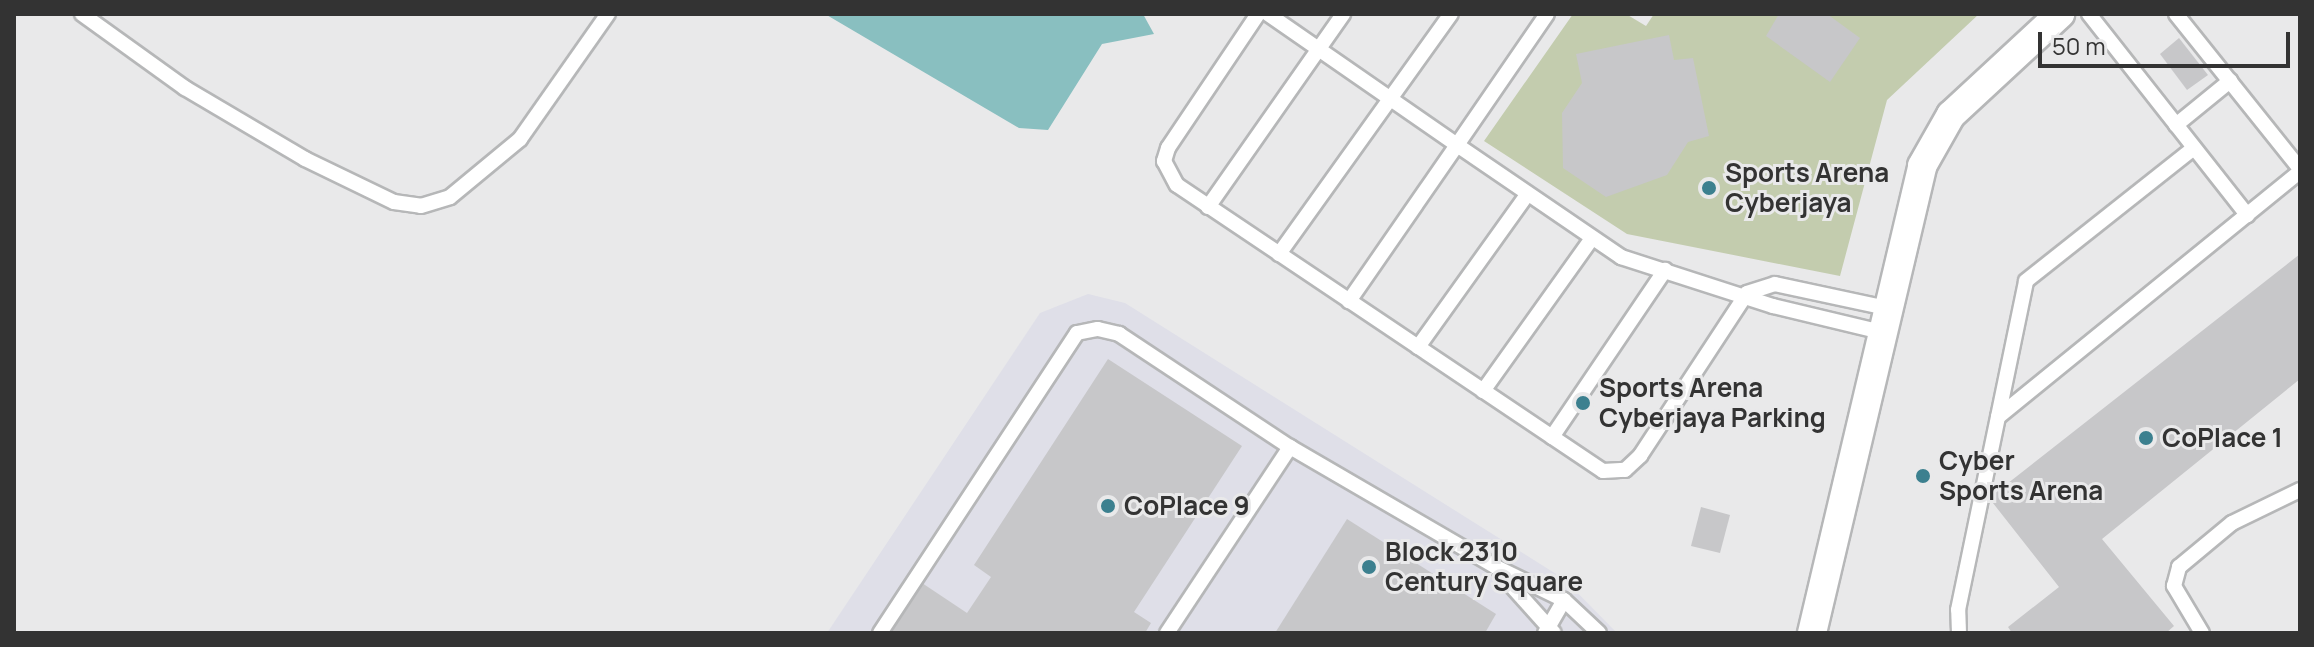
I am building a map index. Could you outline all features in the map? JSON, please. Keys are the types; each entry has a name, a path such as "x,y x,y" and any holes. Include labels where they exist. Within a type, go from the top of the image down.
{"street":[{"path":"1812,633 1922,166 1951,115 2060,14"}],"lane":[{"path":"82,14 185,88 305,159 383,198 421,206 461,189 520,139 608,14"},
{"path":"1258,14 1168,148 1169,175 1208,207 1603,471 1625,470 1640,456 1747,293 1775,284 1884,320"},
{"path":"1268,14 1621,257 1747,293 1773,306 1884,320"},
{"path":"1208,207 1343,14"},
{"path":"1279,254 1451,14"},
{"path":"1349,301 1547,14"},
{"path":"2089,14 2247,215"},
{"path":"1998,417 2300,170 2176,14"},
{"path":"2176,125 2230,81"},
{"path":"1959,633 1958,610 2026,281 2194,148"},
{"path":"1418,347 1527,195"},
{"path":"1483,391 1592,238"},
{"path":"1552,437 1665,270"},
{"path":"880,633 1077,333 1119,334 1290,447 1496,567 1564,600 1599,633"},
{"path":"1167,633 1290,447"},
{"path":"2196,631 2174,586 2179,567 2232,523 2300,490"},
{"path":"1496,567 1549,631 1564,600"}],"shaded area":[{"path":"1088,294 1125,303 1564,579 1617,633 827,633 1040,313"}],"green space":[{"name":"Sports Arena Cyberjaya","path":"1573,14 1626,14 1646,26 1654,14 1979,14 1887,100 1840,276 1627,234 1484,141"}],"water":[{"path":"825,14 1143,14 1154,34 1102,44 1048,130 1019,128"}],"building":[{"path":"1779,14 1827,14 1860,38 1830,82 1766,36"},
{"path":"1669,35 1674,60 1693,58 1709,136 1688,142 1667,175 1606,197 1563,168 1562,113 1582,83 1576,54"},
{"path":"2179,38 2208,75 2187,90 2160,54"},
{"name":"CoPlace 1","path":"2300,254 2300,379 2102,539 2174,626 2166,633 2012,633 2008,627 2059,587 1989,498"},
{"name":"CoPlace 9","path":"1108,359 1242,446 1134,612 1151,623 1145,633 890,633 922,583 967,613 991,577 974,565"},
{"path":"1701,507 1730,515 1720,553 1691,546"},
{"name":"Block 2310 Century Square","path":"1347,519 1496,614 1485,633 1275,633"}],"place":[{"name":"Sports Arena Cyberjaya","path":"1709,188"},
{"name":"Sports Arena Cyberjaya Parking","path":"1583,403"},
{"name":"CoPlace 1","path":"2146,438"},
{"name":"Cyber Sports Arena","path":"1923,476"},
{"name":"CoPlace 9","path":"1108,506"},
{"name":"Block 2310 Century Square","path":"1369,567"}]}
